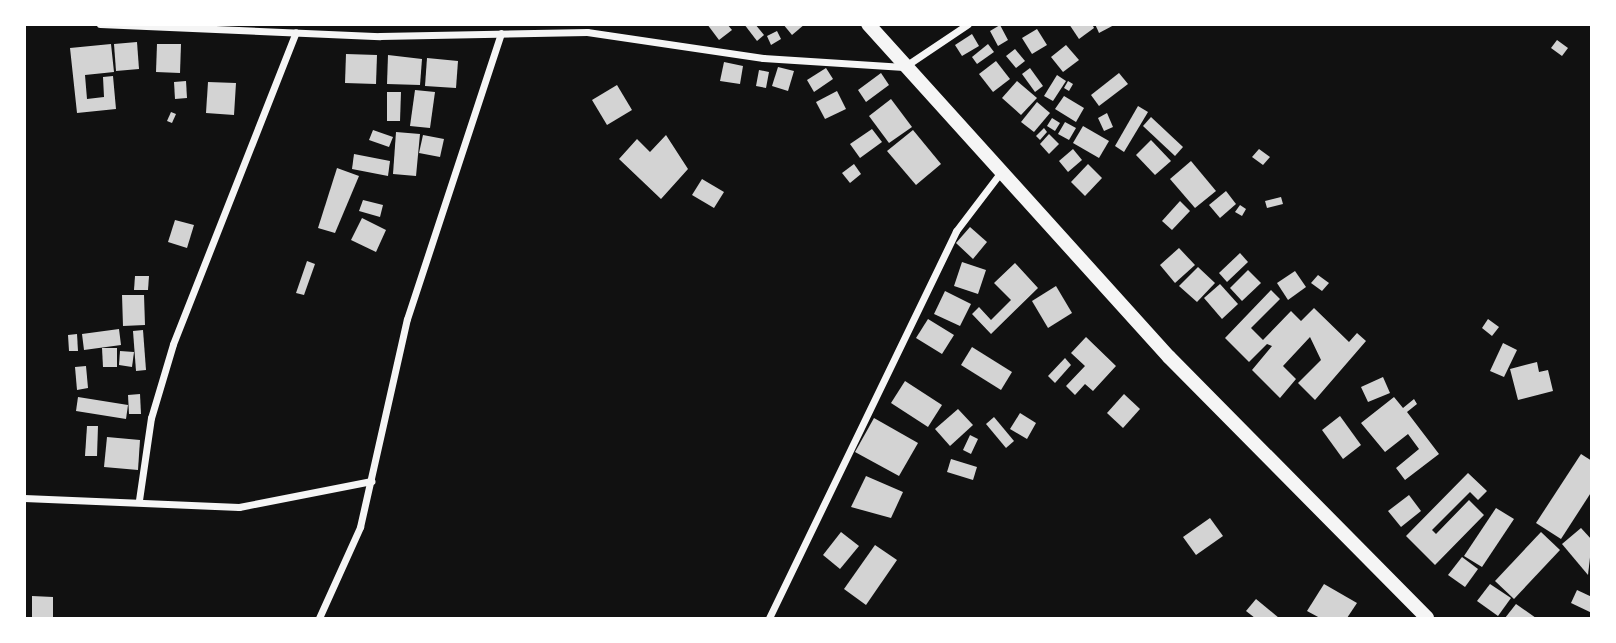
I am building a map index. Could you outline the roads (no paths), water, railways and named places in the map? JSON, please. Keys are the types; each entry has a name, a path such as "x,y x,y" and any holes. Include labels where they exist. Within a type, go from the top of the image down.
{"highway":[{"path":"868,24 904,67 1169,356 1427,618"}],"street":[{"path":"100,24 341,34 587,32 762,58 904,67 968,24"},
{"path":"341,34 342,24"},
{"path":"139,500 151,418 173,344 296,32"},
{"path":"319,618 360,527 407,319 501,33"},
{"path":"769,618 956,231 1001,172"},
{"path":"24,498 139,500 239,507 371,481"}]}
